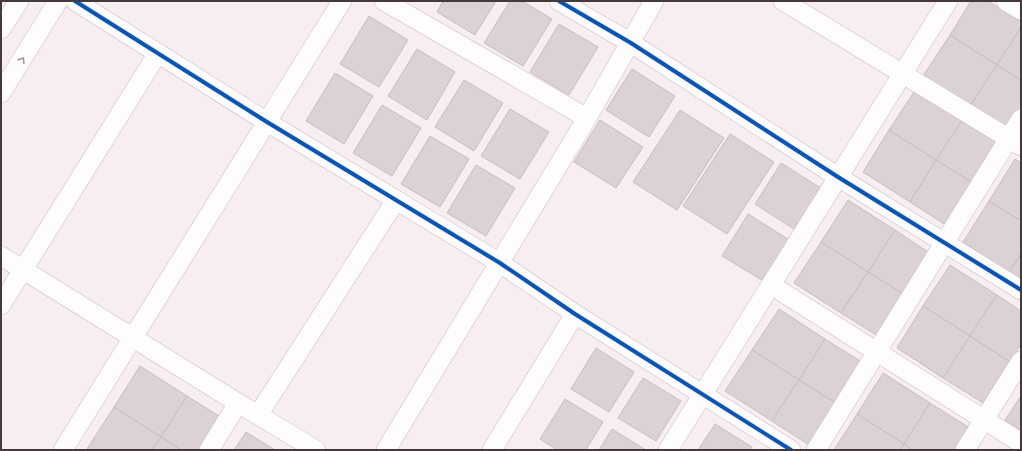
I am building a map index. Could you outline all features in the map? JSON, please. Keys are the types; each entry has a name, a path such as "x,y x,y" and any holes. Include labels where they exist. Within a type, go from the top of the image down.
{"street":[{"path":"1,29 19,1"},
{"path":"1,93 58,1"},
{"path":"75,1 267,122 500,263 575,314 791,450"},
{"path":"67,449 133,338 342,1"},
{"path":"384,1 587,118"},
{"path":"559,1 631,43 838,176 1021,290"},
{"path":"386,450 587,118 654,1"},
{"path":"783,1 1015,142"},
{"path":"668,450 948,1"},
{"path":"1006,1 1021,10"},
{"path":"1,305 158,53"},
{"path":"816,450 945,242 1015,142 1021,119"},
{"path":"258,415 396,200"},
{"path":"1,256 316,450"},
{"path":"771,285 1021,443"},
{"path":"492,450 575,314"},
{"path":"965,450 1021,360"},
{"path":"209,450 238,403"}],"building":[{"path":"443,1 496,1 475,35 437,12"},
{"path":"510,1 522,1 552,19 523,66 484,43"},
{"path":"971,1 988,1 1021,22 1021,27 997,65 950,35"},
{"path":"369,16 408,40 379,87 340,64"},
{"path":"559,24 598,47 569,95 530,72"},
{"path":"1021,27 1021,80 997,65"},
{"path":"950,35 997,65 970,106 923,76"},
{"path":"417,49 455,72 427,120 388,96"},
{"path":"997,65 1021,80 1021,114 1010,131 970,106"},
{"path":"632,69 675,96 649,137 606,110"},
{"path":"335,73 373,96 344,144 306,121"},
{"path":"464,80 503,103 474,151 435,127"},
{"path":"916,89 963,119 936,160 889,130"},
{"path":"382,105 421,128 392,176 353,153"},
{"path":"510,109 549,132 520,179 481,156"},
{"path":"680,110 724,138 677,210 633,182"},
{"path":"963,119 1003,144 976,185 936,160"},
{"path":"600,120 643,147 616,188 574,162"},
{"path":"889,130 936,160 910,202 863,172"},
{"path":"730,134 774,162 727,234 683,206"},
{"path":"430,136 469,159 440,207 401,184"},
{"path":"1015,159 1021,163 1021,221 989,201"},
{"path":"936,160 976,185 949,227 910,202"},
{"path":"781,163 824,190 797,231 755,204"},
{"path":"476,165 515,188 486,236 447,213"},
{"path":"848,200 895,230 868,272 821,242"},
{"path":"989,201 1021,221 1021,254 1009,272 963,242"},
{"path":"748,214 791,241 765,282 722,256"},
{"path":"895,230 934,256 908,297 868,272"},
{"path":"821,242 868,272 841,313 794,283"},
{"path":"1021,254 1021,280 1009,272"},
{"path":"950,265 997,295 970,336 923,306"},
{"path":"868,272 908,297 881,338 841,313"},
{"path":"997,295 1021,311 1021,344 1010,362 970,336"},
{"path":"923,306 970,336 943,378 897,348"},
{"path":"779,309 825,339 799,380 752,350"},
{"path":"970,336 1010,362 983,403 943,378"},
{"path":"825,339 865,364 839,405 799,380"},
{"path":"596,348 634,372 609,412 571,389"},
{"path":"752,350 799,380 772,421 725,391"},
{"path":"140,366 187,396 161,437 114,407"},
{"path":"883,373 930,403 904,444 857,414"},
{"path":"643,378 681,401 656,441 618,418"},
{"path":"799,380 839,405 812,447 772,421"},
{"path":"187,396 227,421 208,450 181,450 161,437"},
{"path":"1021,396 1021,430 1005,420"},
{"path":"565,399 603,422 586,450 557,450 540,439"},
{"path":"930,403 970,428 956,450 912,450 904,444"},
{"path":"114,407 161,437 152,450 87,449"},
{"path":"857,414 904,444 900,450 834,450"},
{"path":"715,424 752,447 750,450 698,450"},
{"path":"612,429 646,450 599,450"},
{"path":"246,432 275,450 234,450"},
{"path":"161,437 181,450 152,450"},
{"path":"904,444 912,450 900,450"}],"cycle path":[{"path":"75,1 267,122 500,263 575,314 791,450"},
{"path":"559,1 631,43 838,177 1021,290"}]}
